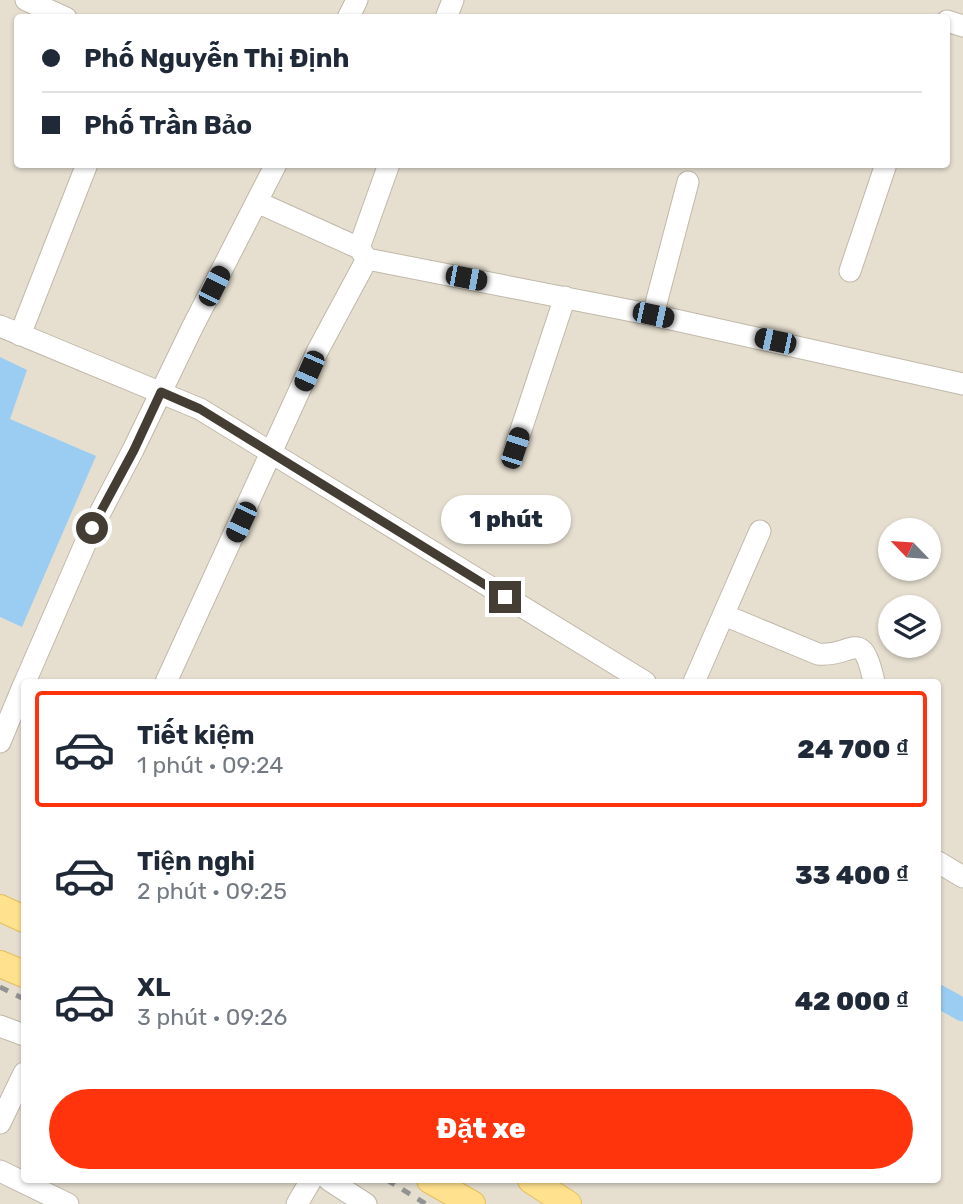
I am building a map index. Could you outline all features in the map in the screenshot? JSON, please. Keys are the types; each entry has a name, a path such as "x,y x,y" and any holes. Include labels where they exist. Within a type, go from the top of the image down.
{"main road":[{"path":"0,908 21,918"},
{"path":"0,964 21,973"},
{"path":"435,1183 472,1204"},
{"path":"536,1183 568,1204"}],"street":[{"path":"26,0 57,14"},
{"path":"20,335 85,168"},
{"path":"27,679 92,528 134,450 274,168"},
{"path":"167,679 363,253 388,168"},
{"path":"850,271 885,168"},
{"path":"653,315 688,182"},
{"path":"257,202 363,253 963,384"},
{"path":"515,448 565,297"},
{"path":"0,326 200,409 640,679"},
{"path":"695,679 760,531"},
{"path":"724,615 818,654 828,656 850,647 860,649 869,658 873,679"},
{"path":"0,741 21,692"},
{"path":"941,864 963,877"},
{"path":"0,1026 21,1034"},
{"path":"0,1123 21,1079"},
{"path":"0,1171 21,1181"},
{"path":"25,1183 68,1204"},
{"path":"297,1204 309,1183"},
{"path":"334,1183 366,1204"}],"shaded area":[{"path":"0,0 963,0 963,1204 0,1204"}],"water":[{"path":"0,357 27,370 10,419 96,456 22,627 0,617"}],"waterway":[{"path":"941,998 963,1010"}],"railway":[{"path":"0,987 21,998"},
{"path":"392,1183 426,1204"}],"route":[{"path":"92,528 134,450 161,392 200,409 505,597"}]}
